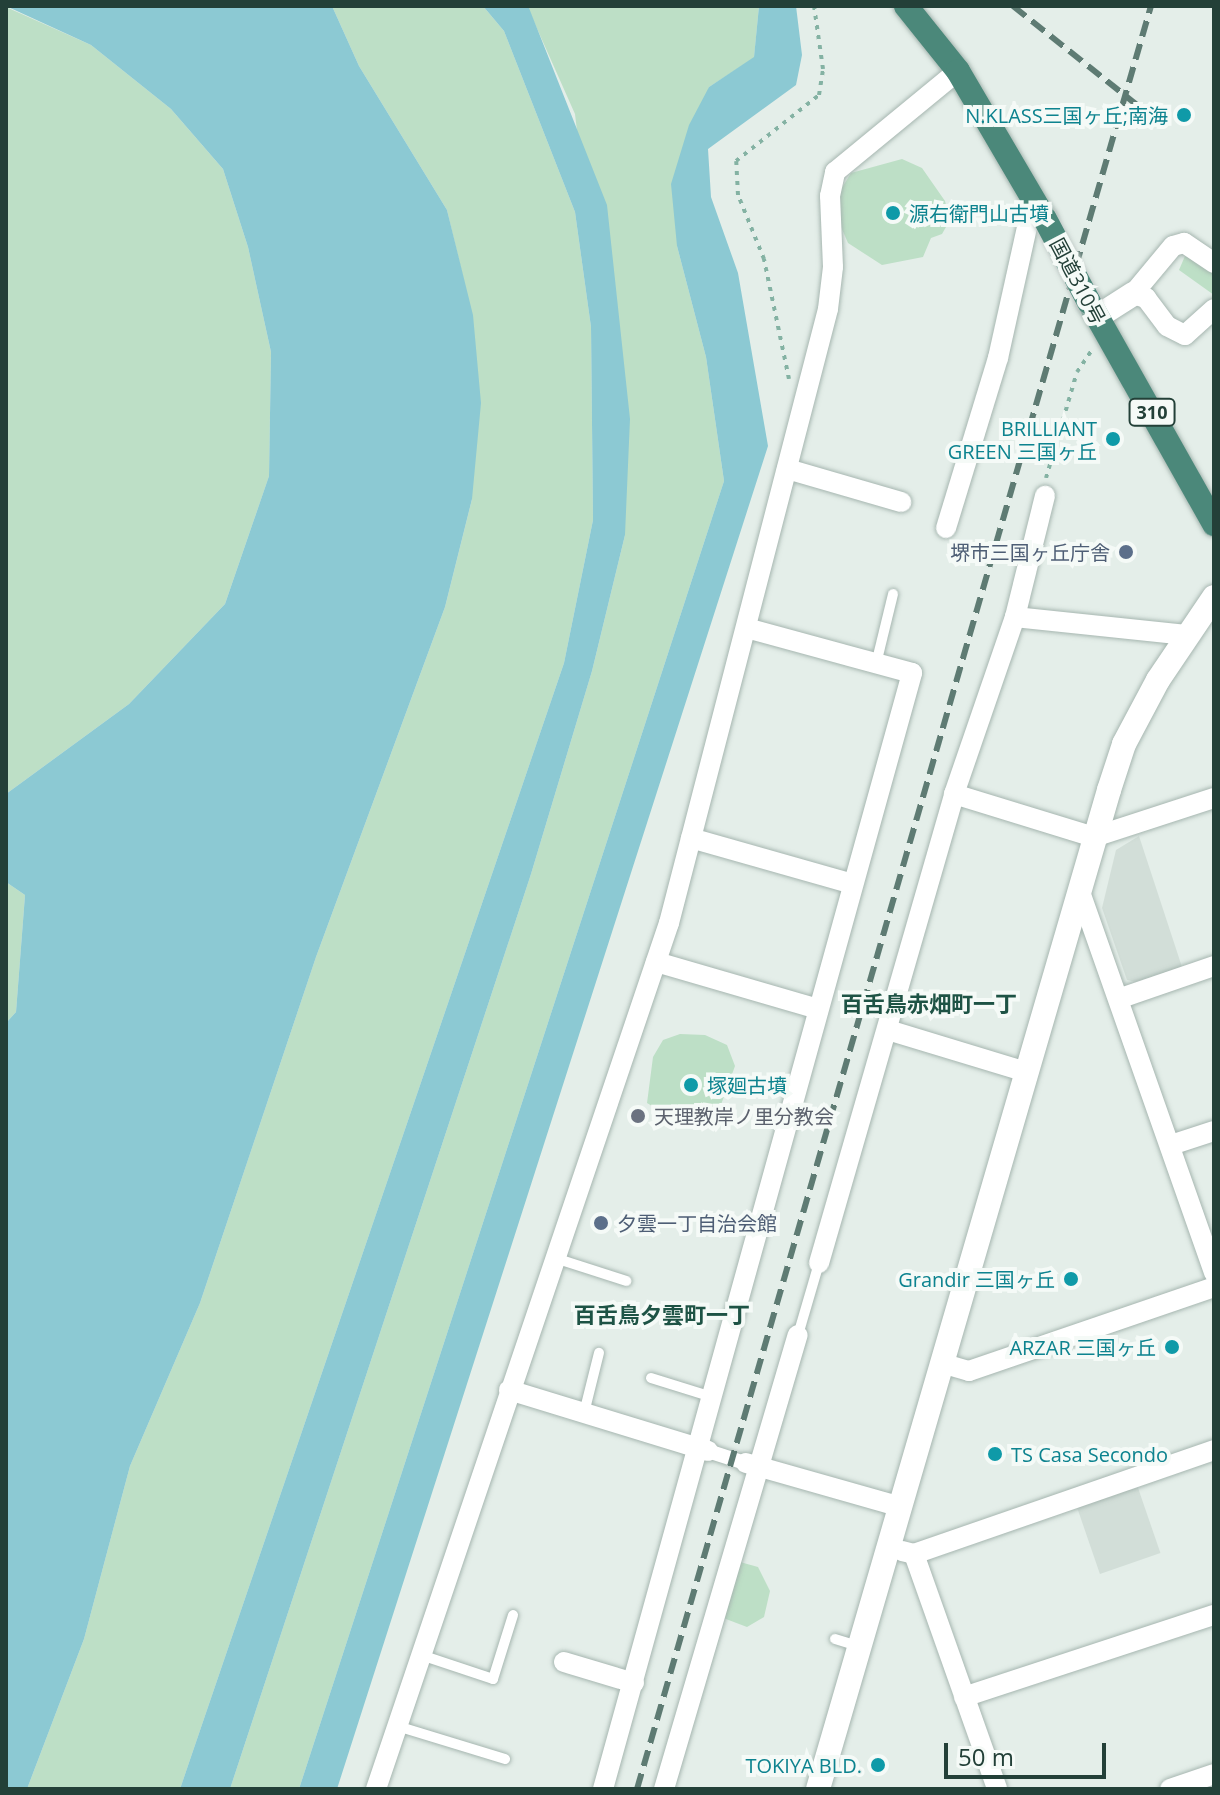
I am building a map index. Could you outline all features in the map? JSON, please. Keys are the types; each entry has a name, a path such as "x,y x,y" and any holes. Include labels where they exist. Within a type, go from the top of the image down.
{"highway":[{"name":"国道310号","path":"906,6 958,71 1214,524"}],"street":[{"path":"376,1789 656,962 828,309 833,267 830,196 835,172 958,71"},
{"path":"946,528 1039,210"},
{"path":"1093,309 1133,294 1173,246 1184,243 1214,263"},
{"path":"1133,294 1146,298 1167,326 1185,335 1214,309"},
{"path":"787,469 901,502"},
{"path":"819,1263 954,794 1015,617 1045,496"},
{"path":"818,1789 846,1643 886,1547 1124,744 1186,635 1214,597"},
{"path":"1015,617 1088,620 1186,635"},
{"path":"603,1789 704,1450 714,1397 912,673 746,628"},
{"path":"954,794 1094,837 1214,798"},
{"path":"691,838 852,884"},
{"path":"1079,889 1121,998 1214,1273"},
{"path":"656,962 818,1009"},
{"path":"1121,998 1214,966"},
{"path":"888,1030 1026,1072"},
{"path":"1171,1145 1214,1131"},
{"path":"941,1363 969,1371 1214,1287"},
{"path":"664,1789 752,1464 798,1335"},
{"path":"509,1390 752,1464 796,1482 898,1506"},
{"path":"886,1547 914,1554 1214,1450"},
{"path":"914,1554 997,1789"},
{"path":"964,1697 1214,1615"},
{"path":"564,1662 634,1683"},
{"path":"1170,1789 1214,1774"}],"lane":[{"path":"876,664 893,594"},
{"path":"555,1258 626,1281"},
{"path":"798,1335 819,1263"},
{"path":"584,1413 599,1353"},
{"path":"651,1378 714,1397"},
{"path":"421,1655 493,1679 513,1615"},
{"path":"397,1726 505,1759"}],"path":[{"path":"799,424 764,259 738,195 736,161 819,95 823,69 814,6"},
{"path":"1045,496 1077,372 1093,348"}],"shaded area":[{"path":"1139,836 1182,967 1136,982 1127,980 1102,908 1116,850"},
{"path":"1137,1485 1160,1553 1100,1574 1076,1506"}],"green space":[{"path":"332,6 483,6 504,31 575,212 591,327 593,520 564,663 180,1789 27,1789 84,1639 130,1466 200,1303 316,957 445,607 472,499 472,315 447,210 359,66"},
{"path":"527,6 759,6 754,58 709,87 677,246 706,357 724,481 299,1789 230,1789 531,874 592,671 625,535 575,114"},
{"path":"6,7 91,45 171,109 223,169 248,247 271,352 269,476 225,604 129,704 6,794"},
{"path":"902,159 922,168 945,201 950,220 942,234 931,238 923,257 882,265 848,243 838,220 840,191 851,173"},
{"path":"1185,256 1214,270 1214,295 1179,270"},
{"path":"6,882 25,895 16,1012 6,1023"},
{"path":"680,1034 705,1035 727,1045 735,1066 718,1113 674,1107 662,1112 647,1103 653,1057 663,1040"},
{"path":"740,1562 758,1567 770,1591 764,1617 747,1627 718,1616"}],"water":[{"path":"6,6 332,6 359,66 447,210 473,315 481,403 472,499 445,607 316,957 200,1303 130,1466 84,1639 27,1789 6,1789 6,1023 16,1012 25,895 6,882 6,794 129,704 225,604 269,476 271,352 248,247 223,169 171,109 91,45"},
{"path":"483,6 529,8 607,205 630,419 625,535 592,671 531,874 230,1789 180,1789 564,663 593,520 591,327 575,212 504,31"},
{"path":"759,6 796,6 802,55 796,85 708,149 711,197 738,273 768,446 337,1789 299,1789 724,481 706,357 677,246 671,184 689,125 709,87 754,57"}],"railway":[{"path":"1013,6 1152,117"},
{"path":"637,1789 1151,6"}],"place":[{"name":"N.KLASS三国ヶ丘;南海","path":"1184,115"},
{"name":"源右衛門山古墳","path":"893,213"},
{"name":"BRILLIANT GREEN 三国ヶ丘","path":"1113,439"},
{"name":"堺市三国ヶ丘庁舎","path":"1126,552"},
{"name":"塚廻古墳","path":"691,1085"},
{"name":"天理教岸ノ里分教会","path":"638,1116"},
{"name":"夕雲一丁自治会館","path":"601,1223"},
{"name":"Grandir 三国ヶ丘","path":"1071,1279"},
{"name":"ARZAR 三国ヶ丘","path":"1172,1347"},
{"name":"TS Casa Secondo","path":"995,1454"},
{"name":"TOKIYA BLD.","path":"878,1765"}],"district":[{"name":"百舌鳥赤畑町一丁","path":"929,1004"},
{"name":"百舌鳥夕雲町一丁","path":"662,1315"}]}
